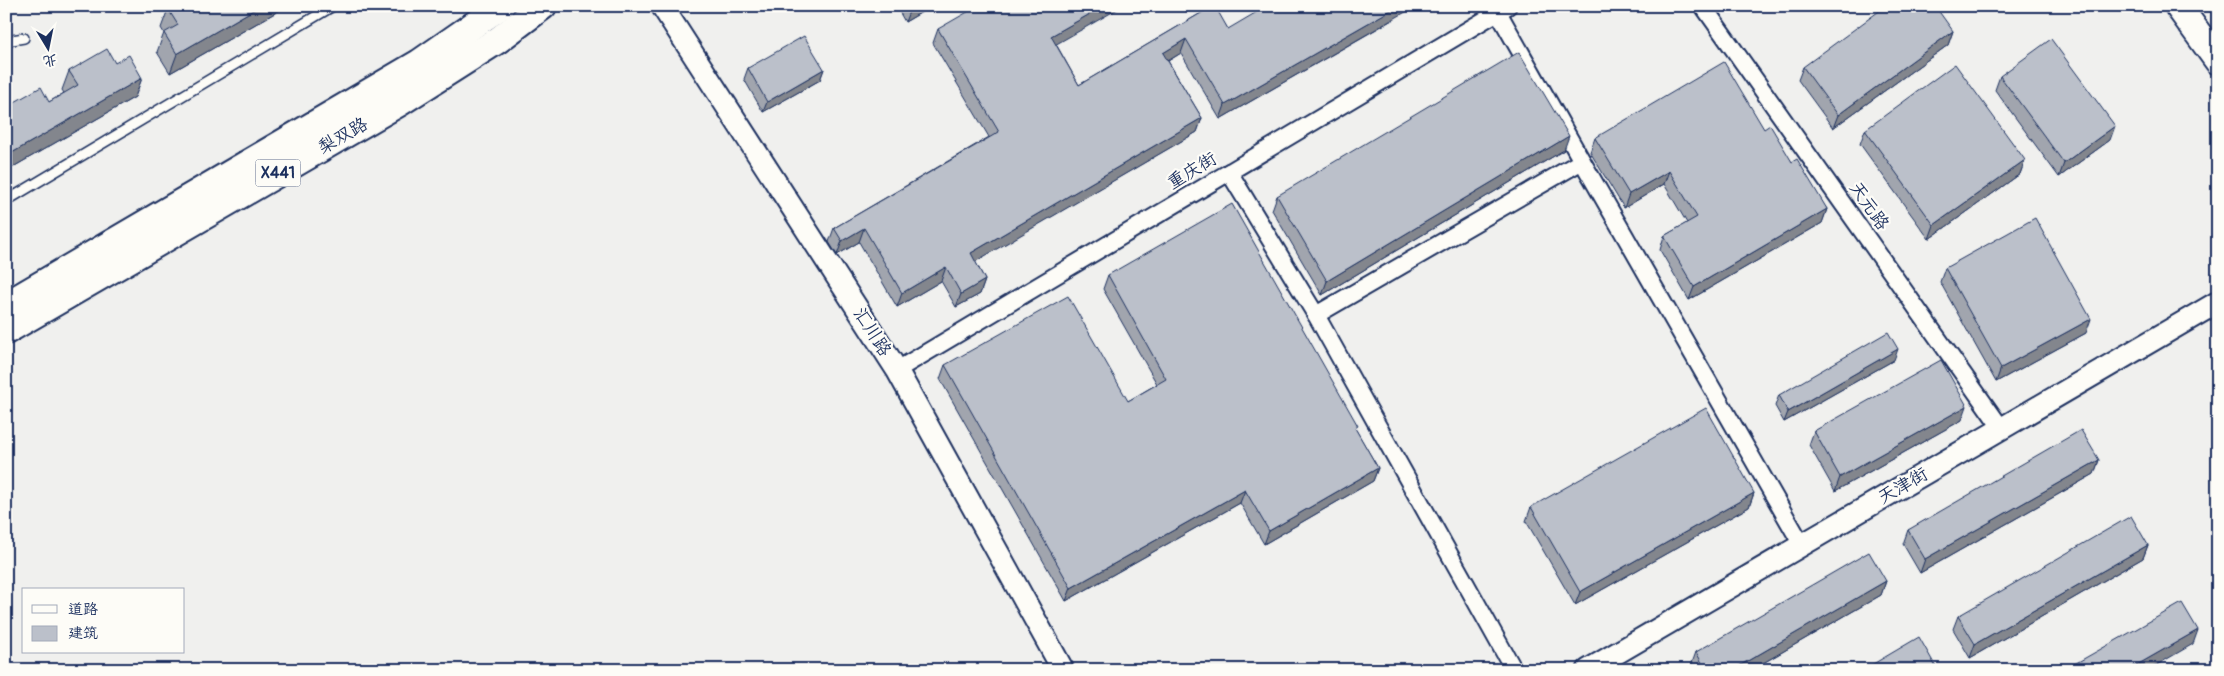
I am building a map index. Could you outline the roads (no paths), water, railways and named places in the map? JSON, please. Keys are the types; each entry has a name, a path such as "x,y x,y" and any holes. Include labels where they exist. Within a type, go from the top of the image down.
{"main road":[{"name":"梨双路","path":"6,305 419,62 501,6"},
{"name":"梨双路","path":"6,331 399,103 498,40 543,6"},
{"path":"2178,6 2218,61"}],"street":[{"name":"汇川路","path":"662,6 897,370 1063,670"},
{"name":"天元路","path":"1703,6 2002,429"},
{"name":"重庆街","path":"897,370 1503,9"},
{"path":"1503,9 1582,161 1802,545"},
{"path":"1316,315 1582,161"},
{"path":"1229,172 1316,315 1514,670"},
{"name":"天津街","path":"1588,670 2218,302"}],"lane":[{"path":"6,201 333,6"},
{"path":"6,41 24,38"}]}
